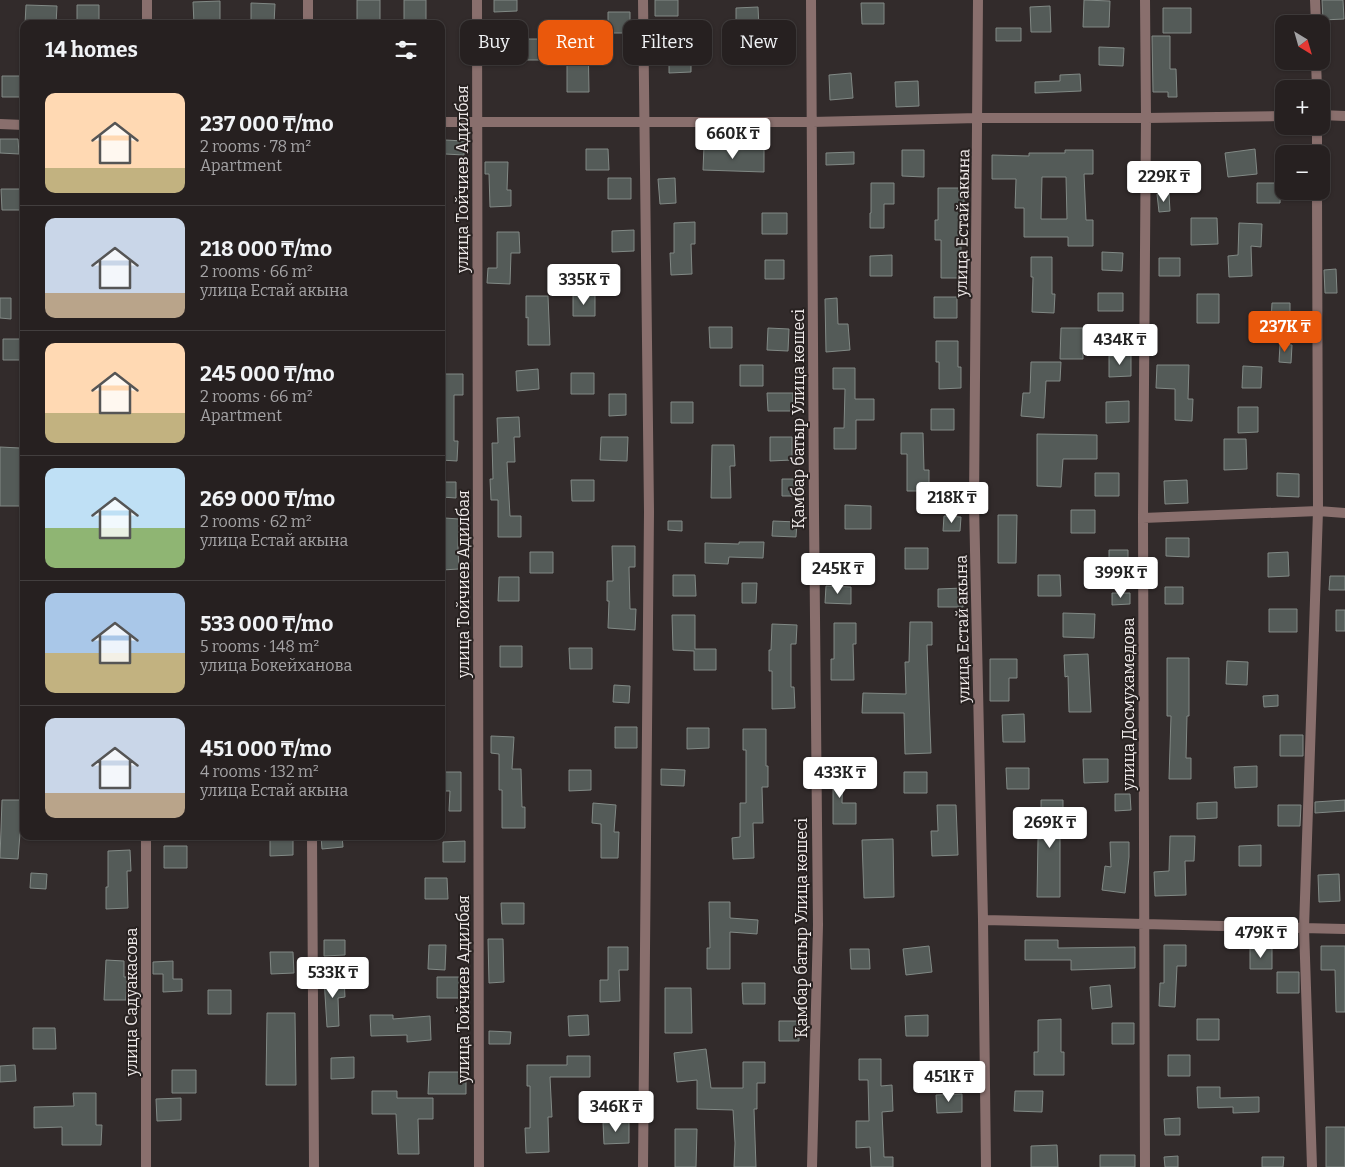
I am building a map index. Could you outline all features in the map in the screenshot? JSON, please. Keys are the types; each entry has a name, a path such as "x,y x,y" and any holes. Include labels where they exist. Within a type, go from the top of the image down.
{"street":[{"path":"147,0 147,20"},
{"path":"308,0 308,20"},
{"name":"улица Тойчиев Адилбая","path":"476,0 478,1167"},
{"path":"643,0 649,512 643,1167"},
{"name":"Қамбар батыр Улица көшесі","path":"811,0 818,925 812,1167"},
{"name":"улица Естай акына","path":"978,0 974,504 986,1167"},
{"name":"улица Досмухамедова","path":"1145,0 1143,518 1145,1167"},
{"path":"1315,0 1316,15"},
{"path":"1330,115 1345,116"},
{"path":"445,122 812,122 978,118 1275,116"},
{"path":"0,124 20,125"},
{"path":"1312,1167 1304,928 1318,512 1317,200"},
{"path":"1143,518 1318,512 1345,513"},
{"name":"улица Садуакасова","path":"146,840 146,1167"},
{"path":"312,840 314,1167"},
{"path":"983,920 1345,929"}],"building":[{"path":"357,0 380,0 380,20 357,20"},
{"path":"404,0 426,0 426,20 404,20"},
{"path":"494,0 517,0 517,11 494,12"},
{"path":"655,0 678,0 678,16 655,16"},
{"path":"1084,0 1110,1 1109,27 1083,27"},
{"path":"1322,0 1343,0 1344,19 1330,20 1330,15 1323,15"},
{"path":"220,1 220,20 194,20 193,2"},
{"path":"251,3 275,4 274,20 251,20"},
{"path":"861,3 884,3 884,24 862,24"},
{"path":"26,5 57,6 56,20 25,20"},
{"path":"77,5 99,5 99,20 77,20"},
{"path":"1050,6 1051,32 1031,32 1030,7"},
{"path":"758,7 759,20 736,20 736,8"},
{"path":"1163,8 1191,8 1191,33 1163,33"},
{"path":"608,12 630,12 630,20 623,20 623,33 613,33 613,20 608,20"},
{"path":"996,28 1021,28 1021,41 996,41"},
{"path":"1152,36 1170,36 1170,69 1176,69 1177,97 1168,97 1168,92 1153,92"},
{"path":"528,39 538,39 538,60 528,60"},
{"path":"1099,47 1124,48 1123,66 1099,65"},
{"path":"567,65 589,65 589,92 567,92"},
{"path":"669,65 691,65 691,72 669,73"},
{"path":"851,73 853,98 830,100 829,75"},
{"path":"1080,74 1081,91 1035,93 1035,82 1060,81 1060,75"},
{"path":"2,76 20,76 20,97 2,97"},
{"path":"918,81 919,106 896,107 895,82"},
{"path":"0,139 18,139 19,154 0,153"},
{"path":"445,140 464,141 464,155 445,154"},
{"path":"704,146 727,147 727,150 764,149 764,172 703,170"},
{"path":"586,149 608,149 609,170 586,170"},
{"path":"1255,149 1257,174 1228,177 1225,153"},
{"path":"902,150 924,150 924,177 902,176"},
{"path":"1065,150 1093,150 1093,174 1084,174 1086,220 1093,220 1093,246 1068,246 1068,237 1024,237 1024,208 1015,208 1016,179 992,179 992,155 1029,156 1029,153 1065,153","holes":["1042,177 1066,177 1067,219 1041,219"]},
{"path":"854,152 854,164 826,165 826,153"},
{"path":"485,162 508,162 507,190 511,190 511,206 490,207 489,174 485,174"},
{"path":"608,178 631,178 631,199 608,199"},
{"path":"675,178 676,203 660,204 658,179"},
{"path":"871,183 894,183 894,204 884,204 884,228 870,228"},
{"path":"1257,183 1275,183 1275,200 1280,200 1280,203 1257,203"},
{"path":"938,188 964,188 964,204 961,204 963,278 941,278 941,240 935,240 935,220 938,220"},
{"path":"1,189 20,189 20,210 2,210"},
{"path":"1157,194 1169,194 1170,211 1159,212"},
{"path":"762,213 787,213 787,234 762,234"},
{"path":"1191,218 1217,218 1218,244 1191,245"},
{"path":"695,222 695,244 691,244 692,274 671,275 670,253 674,253 674,223"},
{"path":"1239,223 1262,224 1261,247 1251,246 1252,276 1229,277 1228,256 1238,255"},
{"path":"634,230 634,251 612,252 612,231"},
{"path":"497,232 519,232 520,253 511,253 510,284 487,283 488,268 497,268"},
{"path":"1102,252 1123,253 1122,271 1102,270"},
{"path":"892,255 892,276 870,276 870,256"},
{"path":"1031,257 1052,257 1052,294 1055,294 1054,313 1032,312 1033,277 1031,277"},
{"path":"1159,258 1180,258 1180,276 1159,276"},
{"path":"765,260 784,260 784,279 765,279"},
{"path":"1336,269 1337,293 1325,293 1324,270"},
{"path":"1098,293 1123,293 1123,311 1098,311"},
{"path":"1197,294 1219,294 1219,323 1197,323"},
{"path":"573,295 595,295 595,316 573,316"},
{"path":"526,296 548,296 550,345 528,345"},
{"path":"934,297 957,297 957,318 934,318"},
{"path":"0,298 11,298 11,319 0,318"},
{"path":"837,298 838,324 848,324 850,350 826,352 825,299"},
{"path":"1272,303 1290,303 1290,322 1271,322"},
{"path":"709,327 732,327 732,348 710,348"},
{"path":"768,328 789,329 788,351 767,350"},
{"path":"1061,328 1083,328 1083,359 1060,359"},
{"path":"3,339 20,339 20,360 3,360"},
{"path":"936,341 958,341 958,367 961,367 961,388 939,389 939,362 936,362"},
{"path":"1280,344 1292,345 1291,363 1279,362"},
{"path":"1131,355 1131,376 1109,377 1109,356"},
{"path":"1031,362 1061,362 1060,381 1046,381 1044,418 1021,416 1023,393 1030,393"},
{"path":"740,365 763,365 763,386 740,386"},
{"path":"1157,365 1189,365 1188,399 1193,399 1192,421 1175,420 1175,389 1156,388"},
{"path":"1243,366 1262,367 1261,388 1242,388"},
{"path":"833,368 855,368 855,399 874,399 874,420 856,420 856,449 834,449 834,428 844,428 845,389 833,389"},
{"path":"538,369 539,389 517,391 516,371"},
{"path":"571,373 594,373 594,394 571,394"},
{"path":"445,374 463,374 463,395 454,395 454,441 458,441 457,461 445,460"},
{"path":"767,393 793,393 793,411 768,411"},
{"path":"609,394 626,394 626,415 609,416"},
{"path":"1129,401 1129,422 1106,423 1106,402"},
{"path":"671,402 693,402 693,423 671,423"},
{"path":"1238,407 1258,407 1258,432 1238,433"},
{"path":"931,409 954,409 954,430 931,430"},
{"path":"519,417 520,437 514,437 515,462 507,462 510,516 521,516 521,537 498,537 498,500 491,500 490,479 493,479 492,443 498,443 497,418"},
{"path":"901,433 923,433 924,470 929,470 929,491 907,491 907,454 901,454"},
{"path":"1037,434 1097,435 1097,459 1063,459 1061,487 1037,486"},
{"path":"601,437 628,437 627,461 600,460"},
{"path":"770,437 792,437 792,460 770,461"},
{"path":"1224,439 1246,439 1247,469 1224,470"},
{"path":"712,445 734,445 735,466 730,466 731,498 711,498"},
{"path":"0,447 20,448 20,506 0,506"},
{"path":"1095,473 1119,473 1119,496 1095,496"},
{"path":"1277,473 1299,474 1299,497 1277,496"},
{"path":"782,479 804,479 804,496 782,496"},
{"path":"571,480 594,480 594,501 572,501"},
{"path":"1187,480 1188,503 1165,504 1164,481"},
{"path":"445,482 456,482 456,498 445,497"},
{"path":"845,505 871,506 871,529 845,529"},
{"path":"1071,510 1095,510 1095,533 1071,533"},
{"path":"998,515 1017,515 1016,563 998,563"},
{"path":"944,516 961,517 960,531 943,531"},
{"path":"445,518 459,519 459,569 445,570"},
{"path":"668,521 682,521 682,531 668,530"},
{"path":"773,521 797,522 796,537 772,536"},
{"path":"1166,538 1189,538 1189,557 1166,556"},
{"path":"739,542 764,542 763,558 729,557 728,564 705,563 705,543 739,544"},
{"path":"612,546 635,546 635,567 629,567 630,609 636,609 635,630 608,628 609,601 607,601 607,581 613,581"},
{"path":"905,548 928,548 928,569 905,569"},
{"path":"1109,550 1128,550 1128,566 1109,566"},
{"path":"530,552 553,552 553,573 530,573"},
{"path":"1288,552 1289,576 1268,577 1268,553"},
{"path":"673,575 695,575 696,596 673,596"},
{"path":"1038,575 1060,575 1061,596 1038,596"},
{"path":"1330,576 1345,576 1345,590 1329,590"},
{"path":"499,577 519,577 519,601 498,601"},
{"path":"742,583 757,583 756,603 742,603"},
{"path":"826,586 851,587 851,604 825,603"},
{"path":"1165,587 1183,587 1183,604 1165,604"},
{"path":"963,588 963,607 938,607 938,589"},
{"path":"1112,593 1130,593 1130,604 1112,605"},
{"path":"1269,609 1297,609 1297,632 1269,632"},
{"path":"1336,610 1345,610 1345,631 1336,631"},
{"path":"1063,613 1095,614 1094,638 1063,637"},
{"path":"672,615 695,615 695,649 716,649 716,670 694,670 694,651 673,650"},
{"path":"910,622 932,622 932,645 927,645 931,753 905,754 904,713 862,713 863,693 906,694 905,662 909,662"},
{"path":"834,623 856,623 856,644 853,644 854,680 831,680 831,659 834,659"},
{"path":"772,624 797,625 796,644 791,644 791,687 794,687 795,708 772,709 772,671 769,671 769,650 771,650"},
{"path":"500,646 522,646 522,667 500,667"},
{"path":"569,648 592,648 592,669 570,669"},
{"path":"1088,654 1091,712 1069,712 1068,676 1065,677 1064,655"},
{"path":"1167,658 1189,658 1189,716 1187,716 1186,758 1191,758 1191,779 1169,779 1171,716 1167,716"},
{"path":"990,659 1017,659 1017,678 1009,678 1009,701 990,701"},
{"path":"1227,661 1248,662 1247,685 1226,684"},
{"path":"614,685 630,686 629,703 613,702"},
{"path":"1278,695 1278,706 1264,707 1263,696"},
{"path":"1024,714 1025,742 1003,742 1002,715"},
{"path":"615,727 637,727 637,748 615,748"},
{"path":"687,728 709,728 709,748 687,749"},
{"path":"743,729 766,729 768,787 762,787 763,823 753,823 754,858 733,859 732,838 740,837 740,803 746,803 746,750 743,750"},
{"path":"1280,735 1303,735 1303,756 1280,756"},
{"path":"491,736 514,737 512,769 521,769 522,807 525,807 525,828 502,828 502,790 499,790 499,754 491,753"},
{"path":"1083,759 1108,759 1108,782 1084,783"},
{"path":"1257,766 1257,787 1235,788 1234,767"},
{"path":"826,768 843,769 842,803 856,803 856,824 833,824 833,788 825,788"},
{"path":"1006,768 1029,768 1029,789 1007,789"},
{"path":"661,769 685,770 684,786 661,785"},
{"path":"569,770 591,770 591,790 569,791"},
{"path":"445,772 461,772 461,811 449,811 450,791 445,791"},
{"path":"904,772 927,772 927,793 904,793"},
{"path":"1115,794 1130,794 1131,810 1115,811"},
{"path":"2,800 20,800 18,859 0,858"},
{"path":"1041,800 1063,800 1063,821 1060,821 1060,897 1037,897 1038,839 1041,839"},
{"path":"1345,800 1345,811 1315,813 1315,802"},
{"path":"1217,802 1217,818 1197,819 1197,803"},
{"path":"593,803 616,805 614,832 619,832 618,858 601,858 601,824 592,823"},
{"path":"937,805 956,805 958,855 932,856 931,831 938,831"},
{"path":"1278,805 1301,805 1300,826 1278,826"},
{"path":"1170,836 1195,836 1194,861 1185,861 1186,895 1155,896 1154,872 1169,871"},
{"path":"893,839 894,897 864,898 862,840"},
{"path":"270,840 293,840 293,855 270,856"},
{"path":"321,840 342,840 343,847 322,849"},
{"path":"465,841 465,862 443,862 443,842"},
{"path":"1110,842 1129,842 1125,893 1102,890 1105,866 1111,867"},
{"path":"1261,845 1261,866 1239,866 1239,846"},
{"path":"164,846 187,846 187,868 164,868"},
{"path":"130,850 131,871 127,871 128,908 106,909 108,851"},
{"path":"31,873 47,874 46,889 30,888"},
{"path":"1339,874 1340,901 1319,902 1318,875"},
{"path":"425,878 447,878 448,899 425,899"},
{"path":"709,902 730,902 730,918 758,920 757,934 730,932 730,969 707,969 707,948 710,948"},
{"path":"501,903 524,903 524,924 502,924"},
{"path":"488,939 503,939 504,982 489,983"},
{"path":"324,940 345,940 345,955 324,956"},
{"path":"1025,940 1058,940 1058,948 1135,947 1135,968 1071,970 1071,960 1025,960"},
{"path":"429,945 446,945 445,970 428,969"},
{"path":"1164,945 1186,945 1186,966 1177,966 1175,1007 1159,1006 1160,983 1164,983"},
{"path":"929,946 932,972 906,975 903,949"},
{"path":"1321,946 1345,946 1345,1012 1336,1012 1335,970 1321,970"},
{"path":"608,947 628,947 628,970 619,970 620,1001 600,1002 600,980 608,980"},
{"path":"1250,948 1272,948 1272,969 1250,969"},
{"path":"850,949 869,949 870,969 851,969"},
{"path":"270,952 293,952 294,973 271,974"},
{"path":"106,960 124,961 124,977 127,977 126,1000 104,1000"},
{"path":"173,961 173,979 182,979 182,991 163,992 163,974 153,974 153,962"},
{"path":"1277,972 1299,972 1299,993 1277,993"},
{"path":"437,977 460,977 460,998 437,998"},
{"path":"324,978 344,978 345,997 338,998 339,1026 327,1027"},
{"path":"742,983 765,983 765,1004 743,1004"},
{"path":"1110,985 1112,1007 1092,1009 1090,987"},
{"path":"665,988 691,988 692,1033 665,1033"},
{"path":"208,990 231,990 231,1014 208,1014"},
{"path":"267,1013 295,1013 296,1085 266,1085"},
{"path":"370,1015 393,1015 393,1019 430,1016 431,1040 407,1042 407,1035 371,1036"},
{"path":"588,1015 589,1035 569,1036 568,1016"},
{"path":"928,1015 928,1036 906,1036 905,1016"},
{"path":"1061,1019 1061,1052 1064,1052 1064,1075 1034,1075 1034,1052 1038,1052 1038,1020"},
{"path":"1197,1019 1219,1019 1219,1040 1197,1040"},
{"path":"779,1021 799,1021 799,1041 779,1041"},
{"path":"1112,1023 1134,1023 1134,1044 1112,1044"},
{"path":"33,1028 55,1028 56,1049 33,1049"},
{"path":"489,1031 511,1032 510,1044 489,1044"},
{"path":"706,1049 711,1088 743,1088 743,1062 765,1062 765,1083 757,1083 757,1109 754,1109 756,1167 734,1167 733,1110 697,1109 697,1080 677,1082 674,1053"},
{"path":"1168,1055 1190,1055 1190,1076 1168,1076"},
{"path":"567,1056 590,1056 590,1077 550,1077 552,1117 548,1117 549,1152 526,1153 525,1128 530,1128 530,1086 527,1086 527,1065 567,1065"},
{"path":"354,1057 354,1078 331,1079 331,1058"},
{"path":"859,1059 881,1059 881,1086 892,1085 893,1111 882,1112 884,1157 893,1157 893,1167 871,1167 870,1147 856,1148 856,1121 869,1121 868,1080 859,1080"},
{"path":"15,1065 16,1081 0,1082 0,1066"},
{"path":"172,1070 196,1070 196,1093 172,1093"},
{"path":"429,1072 466,1072 466,1094 428,1094"},
{"path":"1197,1087 1220,1087 1220,1098 1259,1097 1259,1112 1233,1113 1233,1107 1198,1108"},
{"path":"372,1091 397,1091 397,1098 433,1098 433,1119 418,1119 419,1154 398,1154 396,1114 372,1114"},
{"path":"1015,1091 1043,1091 1042,1112 1014,1111"},
{"path":"73,1093 96,1093 96,1125 102,1125 101,1145 62,1145 62,1127 34,1128 34,1107 74,1106"},
{"path":"962,1094 962,1112 937,1113 936,1095"},
{"path":"181,1098 181,1120 157,1121 156,1099"},
{"path":"1180,1118 1180,1135 1165,1135 1164,1119"},
{"path":"629,1122 629,1143 604,1144 603,1123"},
{"path":"1326,1127 1345,1127 1345,1167 1326,1167"},
{"path":"675,1129 697,1129 696,1167 675,1167"},
{"path":"1057,1145 1058,1167 1031,1167 1031,1146"},
{"path":"1100,1155 1135,1155 1135,1167 1100,1167"},
{"path":"1178,1156 1178,1167 1165,1167 1164,1157"},
{"path":"1262,1157 1284,1157 1283,1167 1262,1167"}]}
